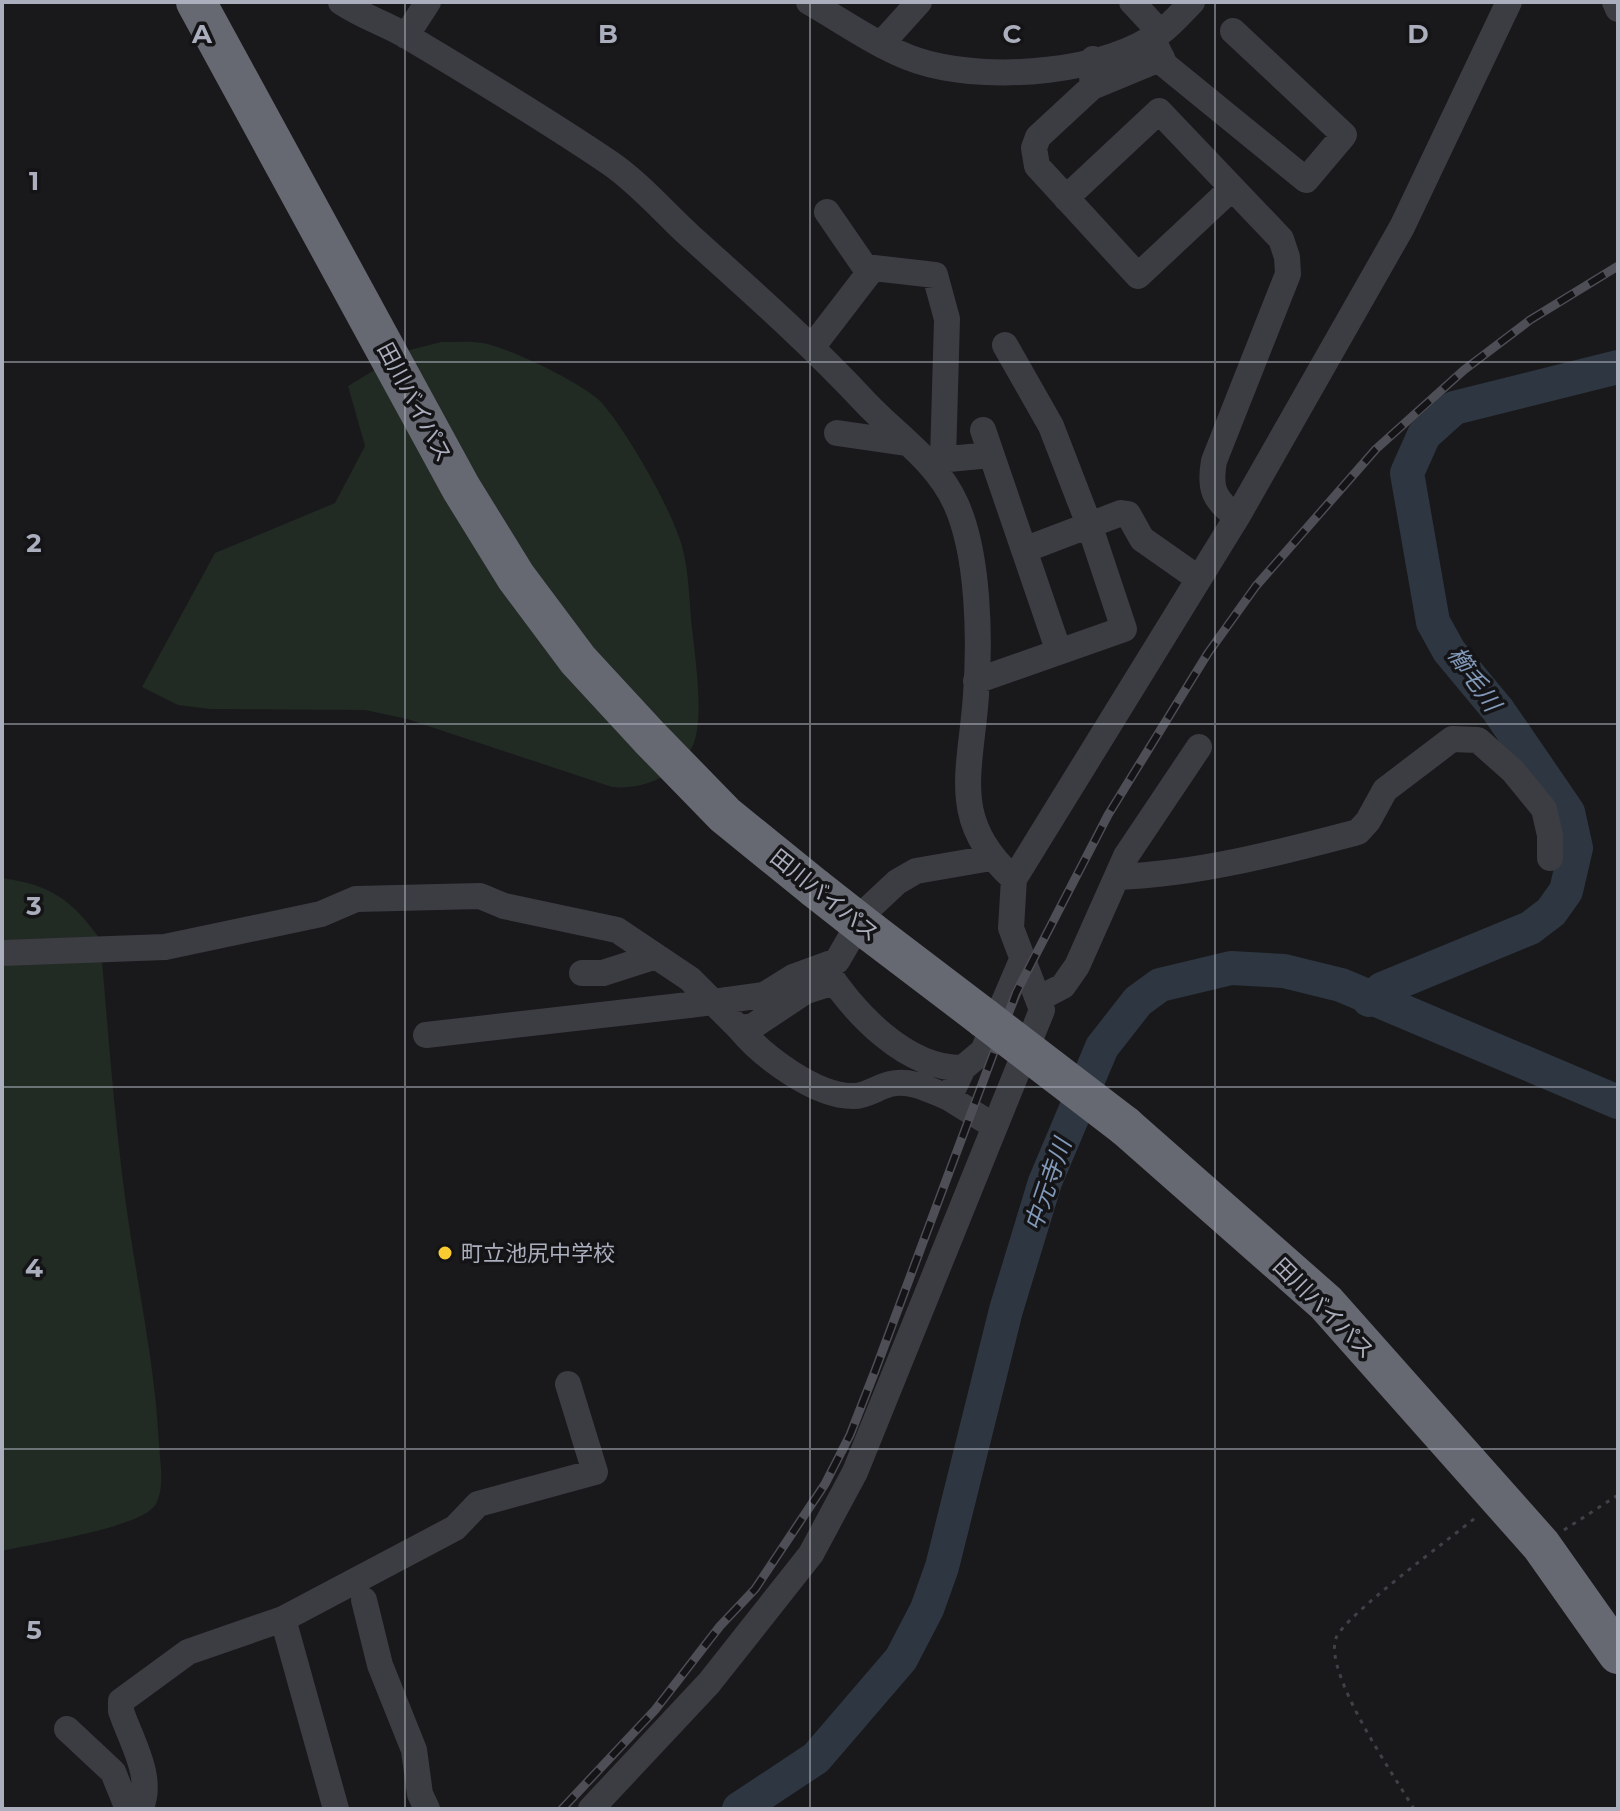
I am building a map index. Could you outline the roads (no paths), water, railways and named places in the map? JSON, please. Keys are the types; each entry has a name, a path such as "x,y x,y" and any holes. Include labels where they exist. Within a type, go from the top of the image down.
{"highway":[{"name":"田川バイパス","path":"196,2 461,488 516,577 578,660 725,815 871,932 1125,1126 1326,1303 1541,1545 1618,1654"}],"street":[{"path":"341,2 364,18 406,36 612,165 813,346 906,443 935,460 991,455"},
{"path":"406,36 428,2"},
{"path":"809,2 926,64 964,70 1034,72 1158,42"},
{"path":"882,43 919,2"},
{"path":"1132,2 1158,42 1165,65 1306,180 1344,135 1233,31"},
{"path":"1192,2 1158,42 1092,87 1038,137 1034,148 1037,166 1138,276 1232,188"},
{"path":"591,1809 709,1683 811,1554 855,1472 994,1126 1038,1025 1042,1010 1040,998 1021,962 1011,928 1014,879 1237,517 1402,227 1509,2"},
{"path":"1615,2 1618,9"},
{"path":"1092,87 1093,59"},
{"path":"1066,198 1159,111 1281,239 1288,274 1214,461 1212,492 1218,503 1237,517"},
{"path":"813,346 869,273 827,212"},
{"path":"865,267 935,275 947,319 935,460 957,506 970,550 976,681 965,783 969,804 991,858 1014,879"},
{"path":"1005,345 1051,426 1090,527 1124,629"},
{"path":"983,430 1059,652"},
{"path":"837,433 906,443"},
{"path":"1024,550 1121,513 1128,514 1142,539 1199,579"},
{"path":"976,681 1124,629 1139,632 1172,622"},
{"path":"1117,877 1166,875 1199,866 1248,861 1358,832 1368,821 1385,790 1452,739 1478,740 1520,780 1544,809 1550,835 1550,858"},
{"path":"1040,998 1063,986 1077,966 1126,856 1199,747"},
{"path":"739,1028 753,1026 829,974 866,911 897,882 916,871 991,858"},
{"path":"2,953 165,947 321,914 356,899 480,896 504,906 617,930 690,979 759,1052 829,1093 857,1097 890,1084 911,1082 949,1098 994,1126"},
{"path":"582,973 603,973 656,956"},
{"path":"949,1098 963,1068 983,1051 1021,962"},
{"path":"426,1035 764,995 793,977 829,974"},
{"path":"829,974 874,1027 913,1054 944,1068 963,1068"},
{"path":"140,1809 146,1797 146,1781 121,1711 121,1701 188,1652 283,1619 455,1528 478,1504 595,1472 568,1384"},
{"path":"364,1600 380,1665 414,1750 420,1794 427,1809"},
{"path":"283,1619 336,1809"},
{"path":"67,1729 113,1772 128,1809"}],"waterway":[{"name":"櫛毛川","path":"1369,1000 1382,989 1530,928 1551,912 1566,891 1576,848 1568,812 1498,710 1449,651 1433,622 1407,473 1424,435 1454,408 1618,367"},
{"name":"中元寺川","path":"739,1809 816,1758 901,1659 927,1609 942,1567 1006,1310 1045,1182 1102,1047 1138,1001 1160,985 1231,968 1284,971 1341,985 1618,1102"}],"railway":[{"path":"562,1809 655,1710 720,1626 755,1589 825,1484 850,1435 875,1371 1016,993 1108,815 1208,653 1256,586 1376,449 1464,370 1530,320 1618,266"}],"place":[{"name":"町立池尻中学校","path":"445,1253"}]}
